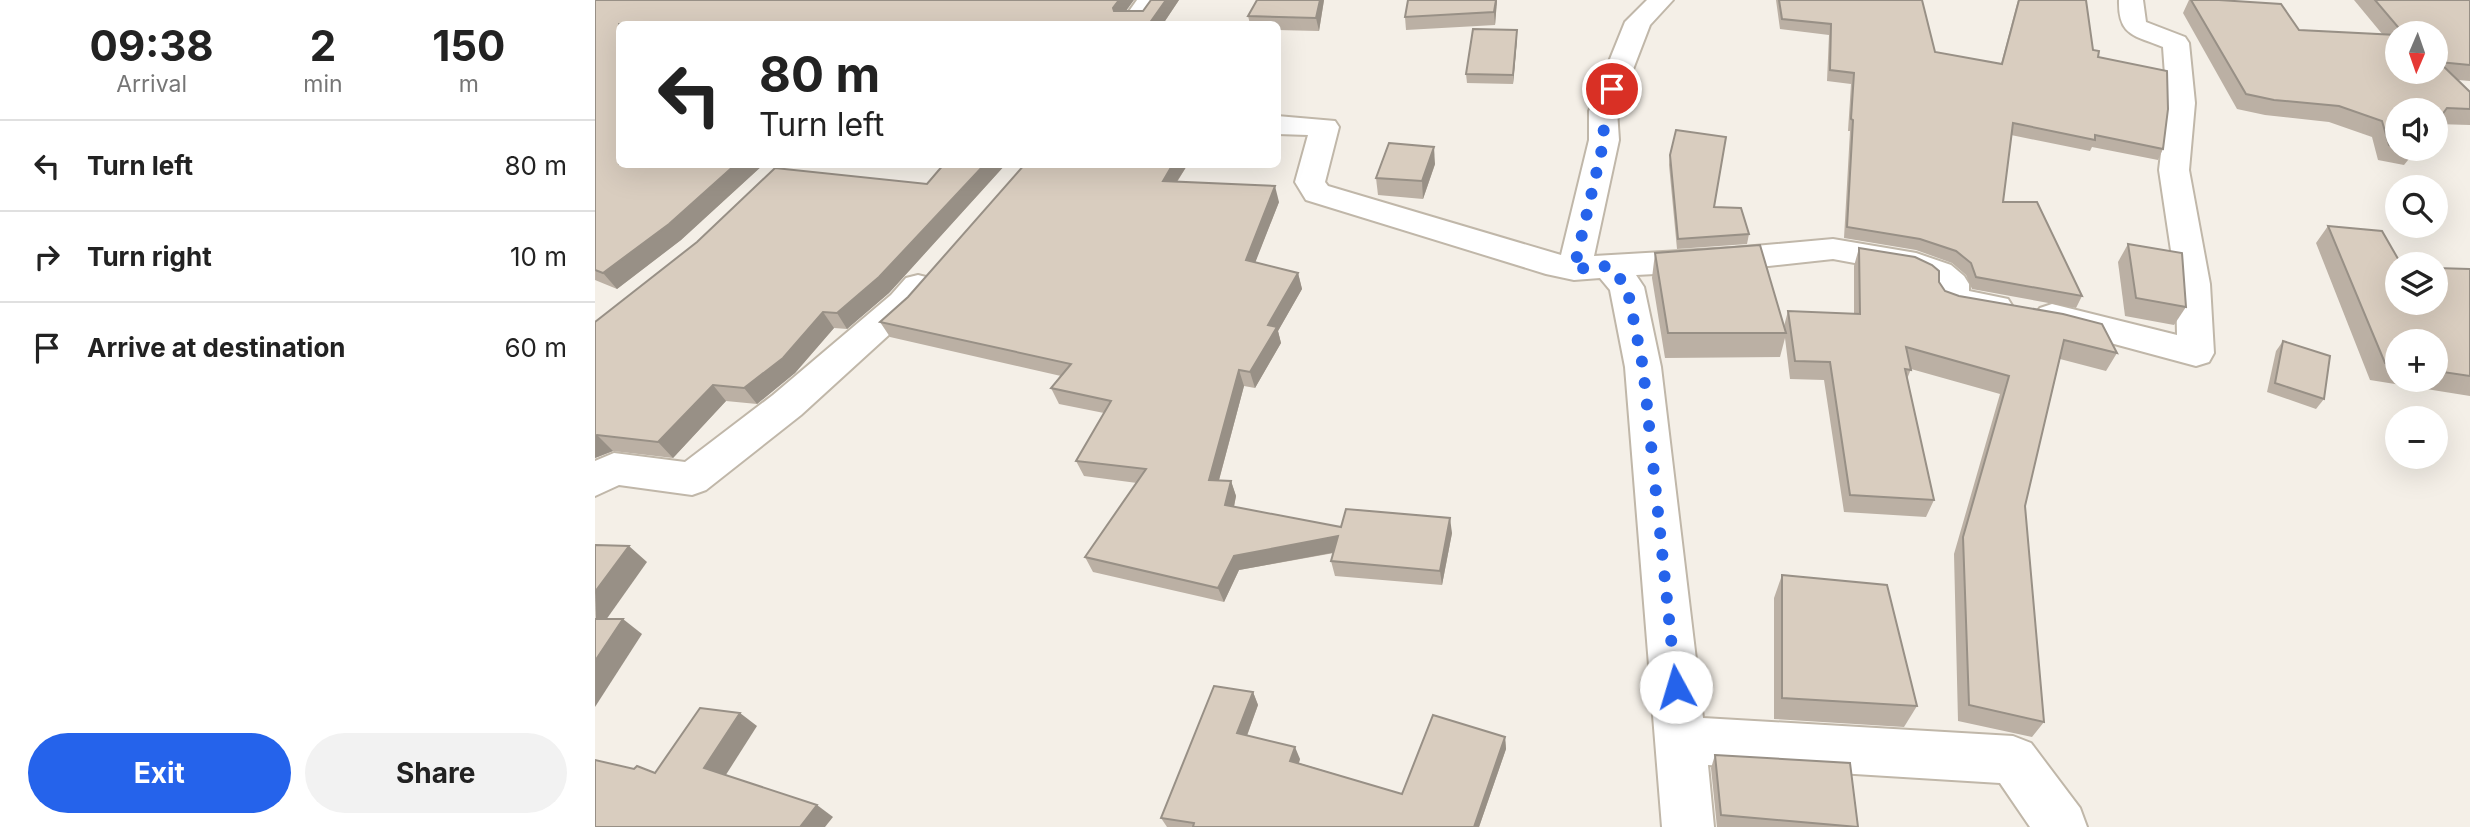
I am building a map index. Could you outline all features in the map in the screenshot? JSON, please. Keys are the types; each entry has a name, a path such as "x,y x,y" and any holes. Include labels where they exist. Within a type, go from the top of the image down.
{"street":[{"path":"1134,21 1150,0"},
{"path":"1592,267 1604,140 1603,111 1638,22 1661,0"},
{"path":"1281,125 1325,127 1310,181 1317,193 1546,263 1592,267 1732,259 1833,249 1916,264 1939,273 1952,284 1952,300 2054,317 2196,353 2193,284 2174,170 2181,103 2176,43 2136,28 2130,19 2131,0"},
{"path":"595,480 614,469 692,479 806,388 903,303 940,262"},
{"path":"1592,267 1627,287 1643,367 1688,827"},
{"path":"1681,740 2013,760 2060,827"}],"building":[{"path":"595,0 1119,0 1113,8 1114,11 1143,11 1151,0 1166,0 1151,21 616,21 616,168 732,168 669,224 603,273 595,270"},
{"path":"1257,0 1320,0 1316,18 1248,16"},
{"path":"1408,0 1496,0 1494,12 1405,17"},
{"path":"1779,0 1922,0 1935,52 2002,64 2019,0 2086,0 2093,50 2099,51 2098,57 2167,71 2168,109 2163,149 2095,135 2095,140 2013,123 2003,202 2037,202 2082,296 1976,277 1971,263 1956,251 1920,239 1847,227 1854,73 1830,70 1831,24 1782,19"},
{"path":"2191,0 2281,4 2299,30 2385,34 2385,84 2448,84 2448,71 2470,92 2470,109 2448,108 2448,98 2385,98 2385,131 2382,121 2339,106 2274,100 2246,94"},
{"path":"2375,0 2470,0 2470,65 2448,63 2448,21 2393,21"},
{"path":"1473,29 1517,30 1513,75 1466,74"},
{"path":"1676,130 1726,137 1714,207 1741,208 1749,234 1678,239 1670,155"},
{"path":"1389,143 1434,147 1422,181 1376,178"},
{"path":"775,168 927,184 941,168 981,168 879,277 837,313 823,312 783,358 744,388 713,385 658,442 595,436 595,322 697,242"},
{"path":"1021,168 1171,168 1163,181 1275,186 1246,260 1298,273 1268,325 1277,327 1250,372 1239,370 1209,480 1231,481 1225,505 1341,527 1346,509 1450,518 1440,571 1331,561 1338,536 1234,556 1218,588 1085,557 1146,469 1076,461 1111,401 1051,388 1071,364 880,322 908,297"},
{"path":"2328,226 2382,231 2394,252 2385,252 2385,315 2448,315 2448,268 2470,269 2470,376 2448,373 2448,329 2385,329 2385,363"},
{"path":"2128,244 2182,253 2186,307 2136,298"},
{"path":"1760,245 1786,333 1668,333 1655,253"},
{"path":"1859,248 1915,257 1932,265 1939,271 1939,282 1945,291 1959,296 2063,314 2102,324 2117,353 2064,340 2025,506 2044,722 1969,705 1963,537 2009,376 1906,347 1911,370 1905,369 1934,500 1850,495 1830,362 1795,361 1788,311 1860,314"},
{"path":"2283,341 2330,356 2324,399 2275,383"},
{"path":"595,545 629,546 595,592"},
{"path":"1782,575 1887,585 1917,706 1782,698"},
{"path":"595,619 623,619 595,661"},
{"path":"1214,686 1253,692 1237,733 1295,747 1290,761 1402,794 1433,715 1505,737 1474,827 1193,827 1194,823 1161,818"},
{"path":"700,708 740,713 704,768 817,805 800,827 595,827 595,760 634,769 637,766 655,773"},
{"path":"1715,755 1850,763 1858,827 1721,815"}],"route":[{"path":"1612,89 1603,111 1604,140 1574,269 1609,266 1627,287 1643,367 1676,687"}]}
